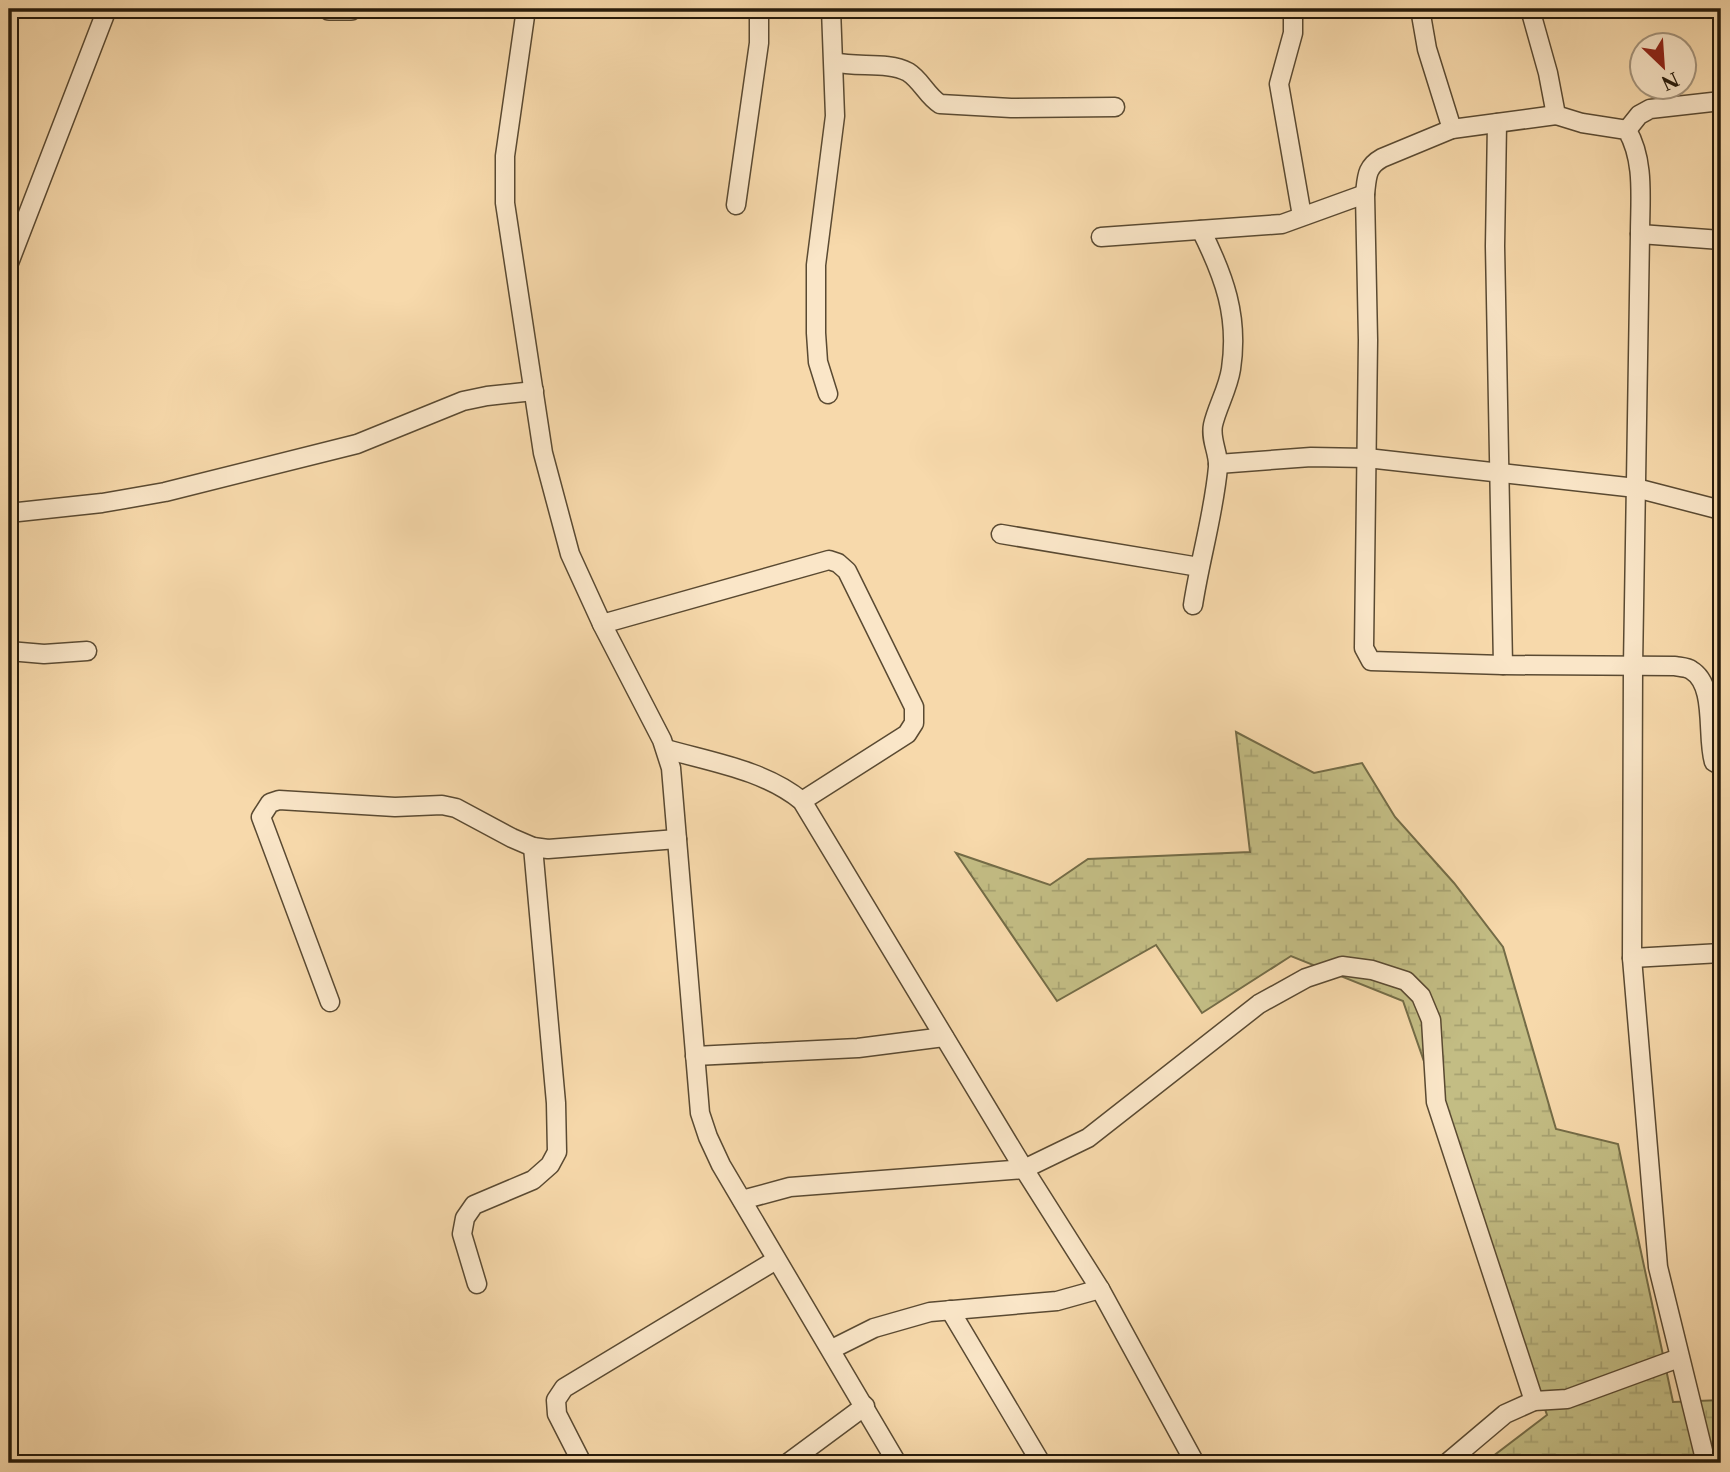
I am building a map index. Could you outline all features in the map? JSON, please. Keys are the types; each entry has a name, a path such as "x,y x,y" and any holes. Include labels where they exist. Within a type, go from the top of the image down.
{"street":[{"path":"9,263 107,9"},
{"path":"329,9 352,9"},
{"path":"526,9 505,156 505,203 543,453 570,554 602,624 666,749 671,768 701,1113 708,1137 742,1200 897,1463"},
{"path":"736,205 759,43 759,9"},
{"path":"828,394 818,362 816,265 835,116 831,9"},
{"path":"1293,9 1293,33 1279,84 1302,216"},
{"path":"1420,9 1427,49 1452,129"},
{"path":"1530,9 1548,73 1556,116"},
{"path":"835,62 850,66 881,66 907,72 933,99 949,105 1011,108 1115,107"},
{"path":"1627,130 1639,115 1650,108 1721,101"},
{"path":"1627,130 1556,116 1497,123 1452,129 1372,164 1365,194 1367,458 1364,648 1370,661 1675,666 1692,670 1708,694 1710,749 1714,762 1721,766"},
{"path":"1497,123 1495,246 1503,665"},
{"path":"1627,130 1637,147 1640,173 1632,958 1658,1267 1706,1463"},
{"path":"1101,237 1282,224 1365,194"},
{"path":"1194,605 1219,464 1212,437 1213,423 1231,370 1232,312 1221,271 1201,230"},
{"path":"1640,234 1721,240"},
{"path":"9,513 102,503 165,492 357,444 463,401 534,391"},
{"path":"1219,464 1311,457 1367,458 1636,488 1721,510"},
{"path":"1001,534 1199,566"},
{"path":"602,624 830,560 838,563 847,571 914,708 914,723 907,734 802,801"},
{"path":"9,651 44,654 87,651"},
{"path":"666,749 753,774 788,790 802,801 1024,1169 1100,1289 1195,1463"},
{"path":"330,1002 261,817 263,810 270,803 279,800 395,807 442,805 456,808 533,847 548,849 677,839"},
{"path":"477,1284 462,1234 465,1218 474,1205 533,1180 550,1165 557,1152 556,1103 533,847"},
{"path":"1632,958 1721,953"},
{"path":"742,1200 790,1187 1024,1169 1087,1138 1259,1003 1306,978 1342,966 1372,970 1406,981 1421,996 1431,1020 1436,1102 1534,1401"},
{"path":"695,1056 859,1048 944,1037"},
{"path":"582,1463 557,1414 556,1400 565,1388 776,1260"},
{"path":"832,1349 874,1328 930,1312 1057,1301 1100,1289"},
{"path":"950,1310 1041,1463"},
{"path":"1447,1463 1505,1414 1534,1401 1567,1399 1679,1358"},
{"path":"788,1463 864,1406"}],"green space":[{"path":"1236,732 1314,773 1362,763 1395,817 1454,883 1503,947 1556,1129 1618,1144 1673,1402 1721,1400 1721,1463 1484,1463 1547,1415 1403,1001 1291,956 1202,1013 1156,945 1057,1001 956,853 1050,885 1088,859 1250,852"}]}
